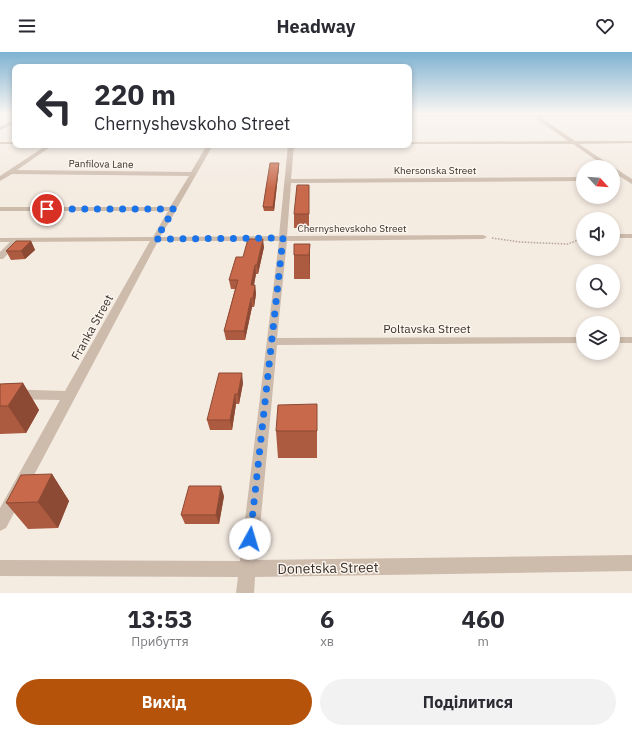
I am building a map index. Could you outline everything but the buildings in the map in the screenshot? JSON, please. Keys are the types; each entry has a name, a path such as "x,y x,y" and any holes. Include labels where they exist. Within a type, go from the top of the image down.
{"street":[{"path":"567,138 600,160"},
{"path":"412,143 632,142"},
{"path":"0,143 12,143"},
{"path":"0,179 45,148"},
{"name":"Franka Street","path":"0,523 156,239 208,148"},
{"path":"245,593 283,238 291,148"},
{"name":"Panfilova Lane","path":"9,172 193,174"},
{"path":"620,173 631,180"},
{"name":"Khersonska Street","path":"287,181 576,179"},
{"path":"620,179 631,180"},
{"path":"0,209 174,209"},
{"path":"620,236 632,236"},
{"name":"Chernyshevskoho Street","path":"0,240 483,237"},
{"path":"0,256 17,240"},
{"name":"Poltavska Street","path":"271,342 576,340"},
{"path":"620,340 632,340"},
{"path":"0,394 69,396"},
{"name":"Donetska Street","path":"0,568 247,569 632,563"}],"path":[{"path":"483,237 520,242 568,244 576,241"}],"route":[{"path":"47,209 174,209 156,239 283,238 250,539"}]}
